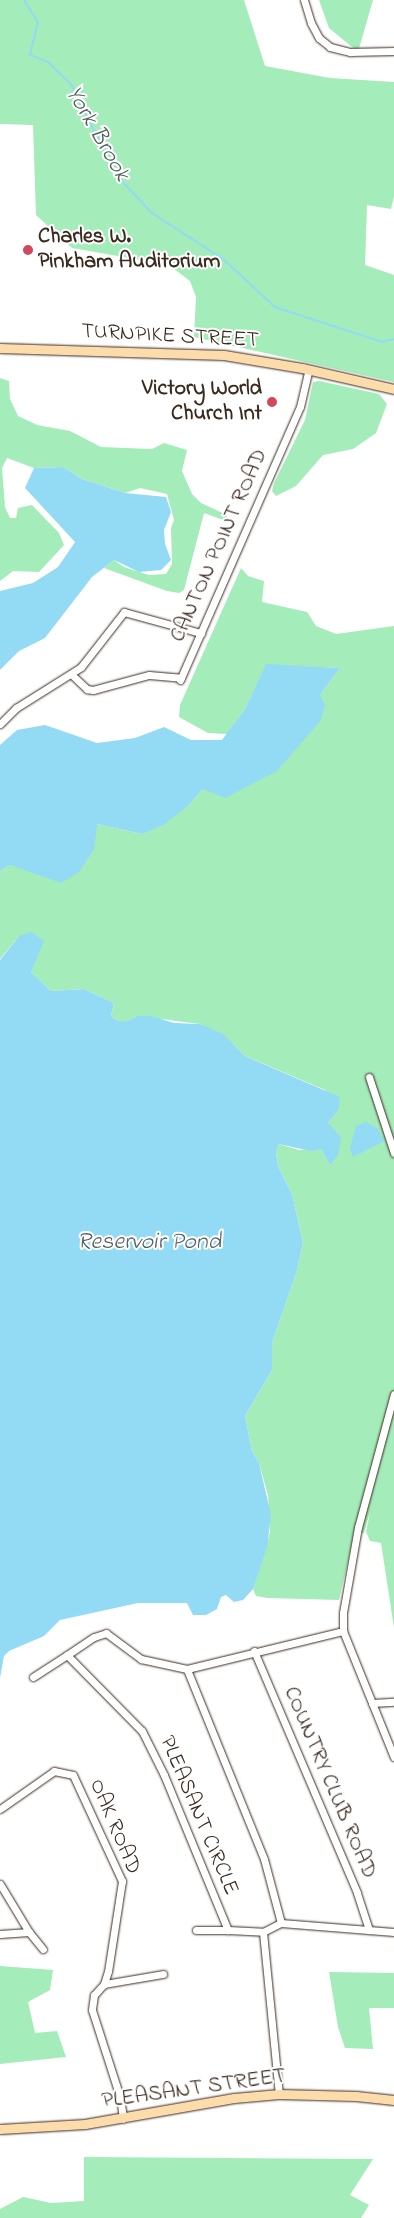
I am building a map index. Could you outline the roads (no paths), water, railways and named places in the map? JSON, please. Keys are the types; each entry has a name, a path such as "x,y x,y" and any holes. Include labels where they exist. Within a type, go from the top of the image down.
{"main road":[{"name":"TURNPIKE STREET","path":"0,348 224,355 309,369 394,389"},
{"name":"PLEASANT STREET","path":"0,2129 123,2119 234,2098 279,2094 356,2096 394,2100"}],"street":[{"path":"304,0 311,23 319,38 330,47 350,52 394,51"},
{"name":"CANTON POINT ROAD","path":"72,674 87,689 93,690 149,675 180,679 300,408 309,369"},
{"path":"0,724 16,708 72,674 94,654 124,612 201,633"},
{"path":"369,1077 394,1153"},
{"path":"394,1394 345,1585 343,1631 394,1757"},
{"path":"33,1677 94,1637 106,1633 141,1658 187,1669 254,1650 343,1631"},
{"name":"COUNTRY CLUB ROAD","path":"254,1650 357,1893 369,1930"},
{"name":"PLEASANT CIRCLE","path":"67,1656 125,1713 150,1743 228,1930"},
{"name":"PLEASANT CIRCLE","path":"187,1669 264,1859 281,1923 263,1932 196,1930"},
{"path":"372,1703 394,1702"},
{"name":"OAK ROAD","path":"0,1808 54,1772 73,1775 122,1881 104,1984 94,1995 92,2010 120,2097 123,2119"},
{"path":"0,1884 29,1932 43,1949"},
{"path":"281,1923 394,1932"},
{"path":"0,1934 29,1932"},
{"path":"263,1932 279,2094"},
{"path":"104,1984 163,1974"}],"water":[{"path":"63,467 82,479 125,493 166,497 171,512 164,530 165,544 171,560 161,570 139,572 114,560 92,577 45,638 19,651 0,670 0,591 33,583 58,567 75,542 25,488 34,468"},
{"path":"266,664 340,668 320,695 325,705 321,720 277,771 225,798 203,789 188,806 163,825 142,834 97,824 94,849 79,872 61,883 10,865 0,871 0,745 17,730 45,725 97,743 135,738 164,727 191,740 222,740 245,709"},
{"name":"Reservoir Pond","path":"31,932 44,941 31,972 51,991 84,989 114,1003 111,1016 118,1021 126,1021 137,1016 151,1016 174,1023 200,1024 223,1034 245,1056 340,1097 338,1111 328,1123 341,1137 338,1155 330,1165 321,1149 310,1151 279,1144 276,1152 278,1166 292,1194 303,1243 296,1274 272,1343 272,1370 245,1416 252,1451 259,1463 271,1515 267,1547 253,1589 243,1600 234,1602 226,1595 221,1597 217,1609 206,1615 193,1615 187,1603 138,1603 60,1620 44,1636 9,1651 4,1656 0,1678 0,960 19,936"},
{"path":"366,1122 378,1129 384,1141 353,1157 350,1148 356,1126"}],"waterway":[{"name":"York Brook","path":"24,0 38,22 30,55 48,62 71,84 116,175 152,213 223,259 275,307 382,342 394,339"}],"place":[{"name":"Charles W. Pinkham Auditorium","path":"28,250"},
{"name":"Victory World Church Int","path":"272,402"}]}
